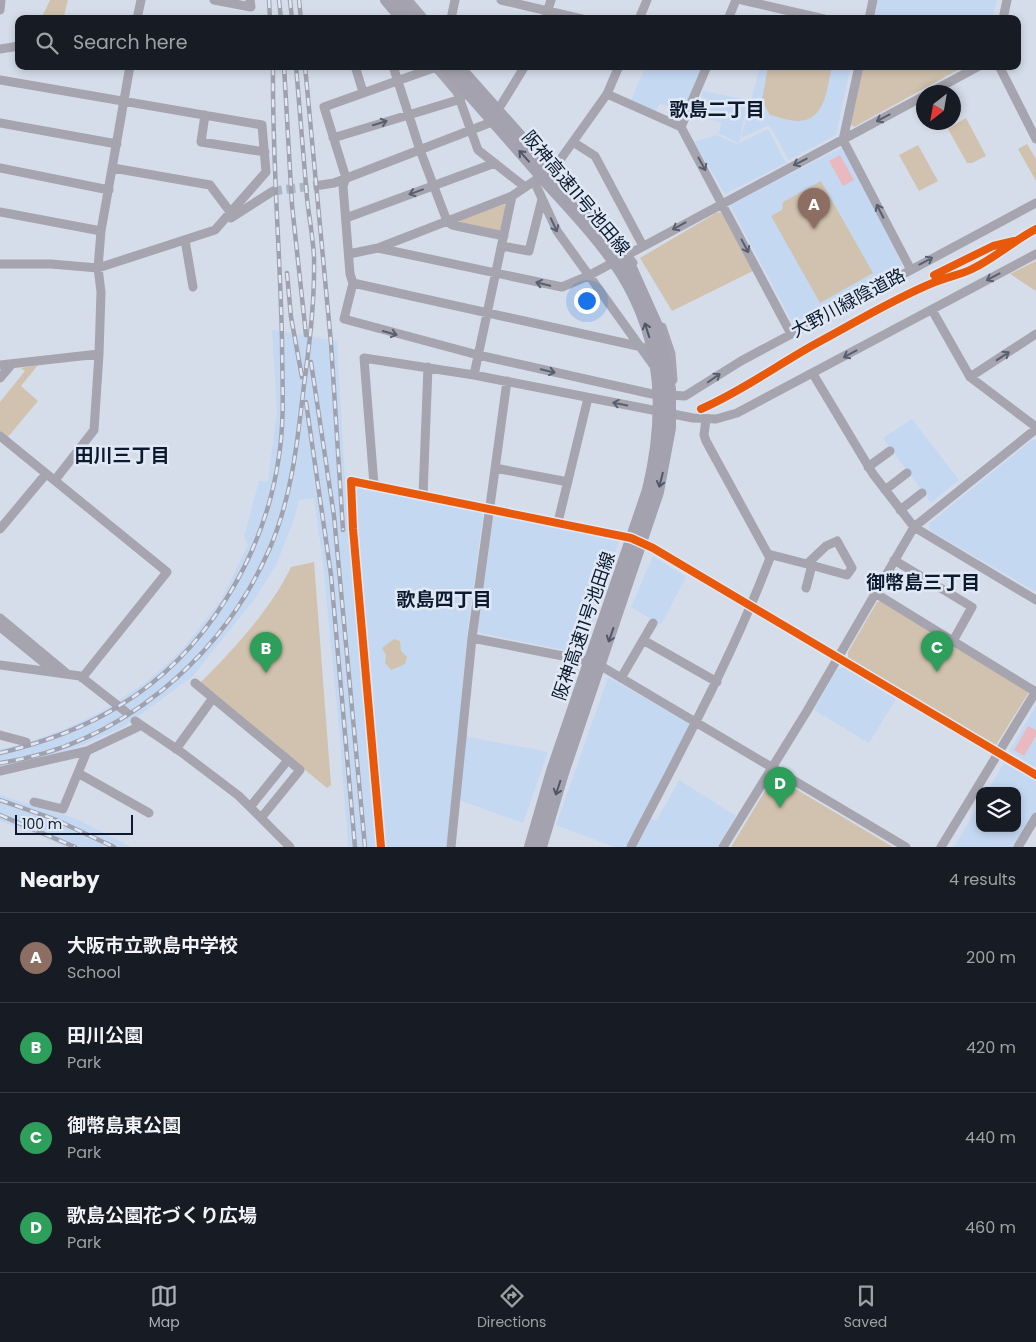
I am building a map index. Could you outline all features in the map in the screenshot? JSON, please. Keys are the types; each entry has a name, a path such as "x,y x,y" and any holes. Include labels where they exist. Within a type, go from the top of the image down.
{"highway":[{"path":"386,0 399,15"},
{"path":"399,0 417,15"},
{"name":"阪神高速11号池田線","path":"442,70 577,216 622,274 648,330 659,388 660,428 648,490 552,771 530,847"},
{"name":"阪神高速11号池田線","path":"462,70 585,209 632,270 658,328 670,389 670,435 658,492 563,773 541,847"}],"street":[{"path":"0,10 1,0"},
{"path":"138,15 141,0"},
{"path":"214,0 251,7 250,0"},
{"path":"408,0 419,15"},
{"path":"452,15 455,0"},
{"path":"501,0 546,15 551,0"},
{"path":"641,15 647,0"},
{"path":"730,15 736,0"},
{"path":"742,0 807,15"},
{"path":"870,15 874,0"},
{"path":"1004,15 1007,0"},
{"path":"0,49 15,47"},
{"path":"55,480 94,430 100,354 101,292 98,268 101,231 129,70"},
{"path":"356,70 363,92"},
{"path":"395,70 420,150 447,221 452,226 529,250 542,198"},
{"path":"430,70 324,107 346,178 343,186 353,283 344,319 478,355 652,394 671,396 691,394 740,361 1036,203"},
{"path":"441,70 461,98 470,131 478,150 525,187"},
{"path":"469,70 555,167 628,255 644,282 667,340 673,368 668,414 631,538 526,847"},
{"path":"500,105 522,70"},
{"path":"349,254 378,248 512,196 555,167 607,94 617,70"},
{"path":"681,126 705,70"},
{"path":"858,70 843,140 911,270"},
{"path":"944,85 972,70"},
{"path":"1001,70 1036,139"},
{"path":"0,80 262,125 266,172 232,213 215,230 98,268 2,264 0,273"},
{"path":"607,94 681,126 791,334"},
{"path":"333,138 461,98"},
{"path":"378,248 562,287 628,255 916,100"},
{"path":"321,185 346,178 488,125 508,114"},
{"path":"205,115 201,142 265,152"},
{"path":"0,124 117,144"},
{"path":"574,142 595,156 642,246"},
{"path":"346,218 494,163"},
{"path":"0,168 109,190"},
{"path":"113,168 210,185 232,213"},
{"path":"534,181 557,231 588,276 642,347 671,396"},
{"path":"224,222 273,191"},
{"path":"474,375 497,274 512,196"},
{"path":"0,212 101,231"},
{"path":"185,240 193,287"},
{"path":"374,485 364,358 507,381 668,414 716,419 738,413 1036,254"},
{"path":"353,283 642,347"},
{"path":"724,847 914,527 1036,428 970,377 932,310"},
{"path":"970,377 1036,334"},
{"path":"0,365 100,354"},
{"path":"0,378 11,365"},
{"path":"423,495 428,367"},
{"path":"813,374 868,467 914,527 1036,600"},
{"path":"451,847 472,638 507,381"},
{"path":"558,522 588,398"},
{"path":"631,847 717,682 751,607 770,558 706,441 706,419"},
{"path":"0,436 167,572 82,678"},
{"path":"868,467 890,451"},
{"path":"495,468 568,482"},
{"path":"885,490 907,473"},
{"path":"0,529 46,474"},
{"path":"381,847 353,529 351,480 631,538 653,548 1036,776"},
{"path":"900,510 922,493"},
{"path":"768,554 809,565 847,575 852,568 837,541 826,546 809,565 806,588"},
{"path":"894,560 972,607 953,640"},
{"path":"874,593 1036,691 941,847"},
{"path":"0,618 67,674"},
{"path":"621,678 653,623"},
{"path":"0,627 54,671"},
{"path":"472,638 588,661 621,678 906,847"},
{"path":"643,640 717,682"},
{"path":"0,665 54,671 82,678 126,712"},
{"path":"195,683 300,770 262,818"},
{"path":"176,749 213,698"},
{"path":"0,770 36,764 71,753 87,751 138,724 176,749 250,807 290,847"},
{"path":"0,736 26,742"},
{"path":"34,802 63,809 87,751"},
{"path":"250,807 288,760"},
{"path":"78,773 149,813"},
{"path":"1018,847 1036,817"}],"shaded area":[{"path":"50,0 68,0 64,15 43,15"},
{"path":"878,0 997,0 993,15 875,15"},
{"path":"644,70 701,70 683,113 660,103 656,111 631,100"},
{"path":"759,70 850,70 836,135 789,160 769,125 741,138"},
{"path":"767,70 831,70 824,101 820,109 807,119 798,121 788,120 770,115 762,101"},
{"path":"862,70 958,70 930,85 916,85 916,93 854,127 850,124"},
{"path":"703,91 748,100 739,143 719,134 721,122 697,117"},
{"path":"966,118 986,156 972,163 967,163 949,130 961,130 961,121"},
{"path":"768,129 786,163 725,194 694,142 716,135 737,144"},
{"path":"1027,144 1036,159 1036,181 1018,149"},
{"path":"918,145 938,181 919,191 899,155"},
{"path":"843,147 902,264 900,269 795,322 791,320 730,205"},
{"path":"840,155 854,180 843,186 829,161"},
{"path":"821,181 873,273 820,303 771,216 782,210 783,202"},
{"path":"503,203 506,206 500,231 460,224 459,220"},
{"path":"721,212 753,271 672,311 640,258 716,213"},
{"path":"1036,261 1036,291 1010,274"},
{"path":"272,330 337,341 345,480 376,847 348,847 323,563 314,498 299,500 293,523 276,565 254,600 192,677 122,728 61,754 0,768 0,749 23,744 65,729 101,712 146,682 180,652 221,600 248,545 244,536 259,481 268,481 277,410"},
{"path":"38,365 21,386 38,401 7,438 0,433 0,402 25,371 21,368"},
{"path":"912,419 959,480 931,503 883,438"},
{"path":"1032,440 1036,440 1036,592 931,531 929,527 930,523"},
{"path":"360,487 480,512 483,516 468,627 448,847 385,847 356,529 355,490"},
{"path":"497,515 619,541 583,651 579,653 480,633 477,629 493,518"},
{"path":"653,556 686,577 661,625 631,607"},
{"path":"314,562 331,785 327,788 200,683 238,643 262,613 291,567"},
{"path":"881,601 1029,692 996,745 991,745 848,658 848,652 877,602"},
{"path":"394,639 400,641 401,651 407,657 405,664 391,670 385,663 386,655 382,648"},
{"path":"844,668 896,699 869,743 814,710 837,669"},
{"path":"608,677 694,726 626,847 615,847 556,825"},
{"path":"1036,706 1036,768 1009,751"},
{"path":"1028,726 1036,730 1036,736 1024,756 1014,750"},
{"path":"465,736 548,752 523,823 459,800"},
{"path":"1004,763 1036,781 1036,811 1015,847 954,847 976,810 976,832 1021,832 1021,787 989,787"},
{"path":"779,779 893,847 731,847 771,781"},
{"path":"679,780 736,816 717,847 636,847 651,818 656,821"},
{"path":"0,795 77,819 131,847 64,847 44,837 0,821"}],"tunnel":[{"path":"273,191 321,185"}],"railway":[{"path":"269,0 270,15"},
{"path":"279,0 281,15"},
{"path":"290,0 292,15"},
{"path":"299,0 301,15"},
{"path":"0,753 46,740 91,722 119,706 150,684 179,659 204,630 226,599 245,565 260,530 272,493 279,456 283,412 273,70"},
{"path":"284,70 292,205 306,335"},
{"path":"0,763 44,753 86,737 125,716 162,691 194,661 224,627 249,590 269,550 283,512 292,473 314,291 313,250 296,70"},
{"path":"305,70 331,343 343,530"},
{"path":"287,273 291,317 302,377"},
{"path":"311,362 334,516 365,847"},
{"path":"306,402 331,575 355,847"},
{"path":"0,800 54,819 114,847"},
{"path":"0,815 75,847"}],"cycle path":[{"name":"大野川緑陰道路","path":"701,409 732,394 802,351 890,303 920,288 980,265 1036,229"},
{"path":"934,275 993,246 1014,241"},
{"path":"381,847 353,529 351,481 631,538 653,548 1036,775"}],"place":[{"name":"大阪市立歌島中学校","path":"814,229"},
{"name":"御幣島東公園","path":"937,672"},
{"name":"田川公園","path":"266,673"},
{"name":"歌島公園花づくり広場","path":"780,808"}],"district":[{"name":"歌島二丁目","path":"717,109"},
{"name":"田川三丁目","path":"122,455"},
{"name":"御幣島三丁目","path":"923,582"},
{"name":"歌島四丁目","path":"444,599"}]}
